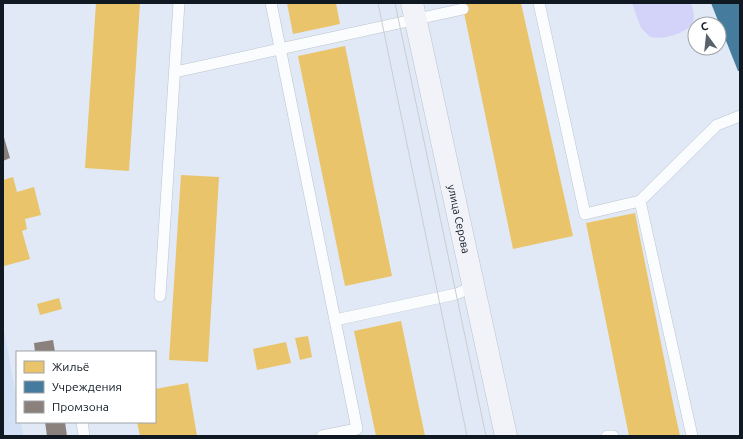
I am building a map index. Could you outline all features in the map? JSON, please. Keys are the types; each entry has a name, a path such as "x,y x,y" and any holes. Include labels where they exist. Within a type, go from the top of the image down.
{"street":[{"name":"улица Серова","path":"414,11 475,286 506,436"}],"lane":[{"path":"160,296 180,3"},
{"path":"271,3 357,429 322,436"},
{"path":"539,3 585,214 640,201 717,125 740,116"},
{"path":"175,72 280,50 414,11 463,9"},
{"path":"640,201 692,436"},
{"path":"335,320 456,294 475,286"},
{"path":"82,423 84,436"},
{"path":"607,436 613,436"}],"shaded area":[{"path":"632,3 691,3 694,16 687,16 687,28 680,33 667,37 655,38 650,37 641,28"},
{"path":"3,325 16,396 16,423 21,423 23,436 3,436"}],"building: Жильё":[{"path":"96,3 140,3 129,171 85,168"},
{"path":"287,3 336,3 340,24 293,34"},
{"path":"462,3 521,3 573,236 513,249"},
{"path":"345,46 392,276 345,286 298,56"},
{"path":"181,175 219,177 208,362 169,360"},
{"path":"13,177 17,192 34,187 41,215 25,219 27,229 22,231 30,259 4,266 3,180"},
{"path":"635,213 680,436 629,436 586,223"},
{"path":"59,298 62,309 40,315 37,304"},
{"path":"401,321 425,436 376,436 354,331"},
{"path":"308,336 312,357 300,360 295,338"},
{"path":"286,342 291,363 257,370 253,349"},
{"path":"188,383 197,436 140,436 137,423 156,423 156,389"}],"building: Учреждения":[{"path":"711,3 740,3 740,71 738,71 727,43 727,16 716,16"}],"building: Промзона":[{"path":"3,134 10,158 3,161"},
{"path":"53,340 55,351 35,351 34,343"},
{"path":"45,423 65,423 67,436 47,436"}],"tram line":[{"path":"378,3 467,436"},
{"path":"395,3 486,436"}]}
